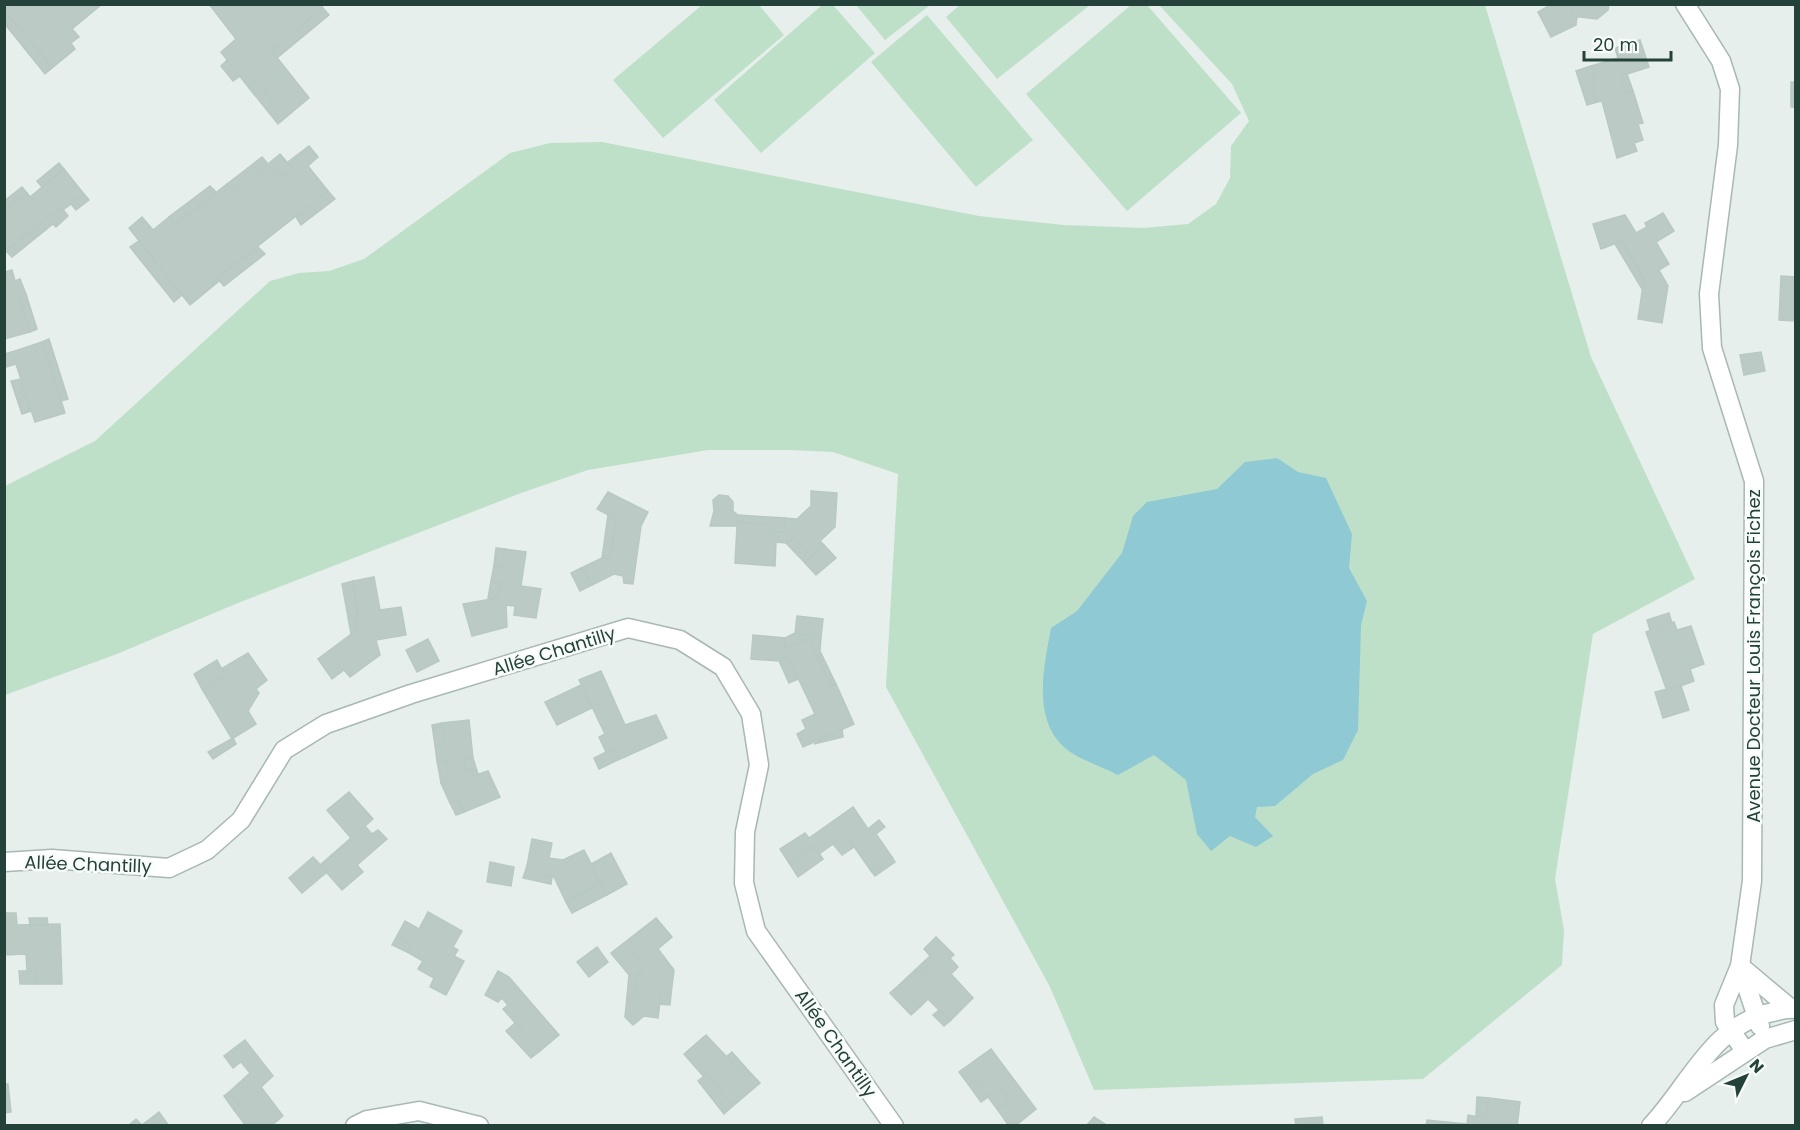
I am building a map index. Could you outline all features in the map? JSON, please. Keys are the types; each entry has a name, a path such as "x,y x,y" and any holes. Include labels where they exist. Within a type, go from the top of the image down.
{"street":[{"name":"Avenue Docteur Louis François Fichez","path":"1685,4 1721,61 1730,89 1728,146 1709,294 1712,348 1754,481 1752,881 1740,966 1724,1005 1725,1022 1730,1032"},
{"name":"Allée Chantilly","path":"4,862 52,859 170,868 207,850 241,820 284,750 326,724 411,694 628,628 680,640 723,667 751,714 759,765 745,832 744,884 756,931 894,1125"},
{"name":"Avenue Docteur Louis François Fichez","path":"1740,966 1765,1039"},
{"path":"1740,966 1793,1009"},
{"path":"1676,1099 1707,1050 1730,1032 1756,1015 1793,1009"},
{"path":"1651,1125 1676,1099 1745,1051 1765,1039 1796,1030"},
{"path":"1730,1032 1745,1051"},
{"path":"355,1125 367,1120 419,1111 479,1125"}],"green space":[{"path":"961,4 1090,5 997,79 946,17"},
{"path":"702,5 759,5 784,35 663,138 613,80"},
{"path":"822,5 833,5 875,53 761,153 714,100"},
{"path":"856,5 930,5 885,40"},
{"path":"1131,5 1147,5 1241,113 1127,211 1026,94"},
{"path":"1159,5 1485,5 1591,357 1695,579 1593,634 1555,879 1564,930 1562,965 1423,1079 1094,1090 1050,987 886,687 898,474 833,452 708,450 588,470 521,493 233,605 117,654 5,695 5,486 95,441 270,281 299,273 329,271 364,259 510,153 550,143 602,142 979,216 1064,225 1143,228 1188,224 1216,204 1230,178 1231,146 1249,121 1232,84"},
{"path":"927,15 1033,140 976,187 871,62"}],"water":[{"path":"1277,458 1298,472 1326,478 1352,534 1349,568 1367,601 1361,625 1358,730 1343,760 1313,774 1275,806 1257,807 1255,817 1273,836 1256,847 1230,836 1211,851 1197,834 1186,780 1154,755 1118,775 1069,751 1054,735 1047,722 1043,691 1051,628 1077,611 1122,553 1133,516 1147,502 1217,489 1245,462"}],"building":[{"path":"4,4 102,4 72,29 79,37 71,43 75,49 52,68 4,10"},
{"path":"209,4 320,4 323,8 271,50 309,98 278,124 266,109 274,104 257,81 249,88 221,52 236,39"},
{"path":"1552,4 1573,7 1572,16 1577,16 1576,25 1551,37 1538,12"},
{"path":"1553,4 1609,4 1608,10 1597,19 1572,16 1573,7"},
{"path":"323,8 329,15 277,58 271,50"},
{"path":"4,10 52,68 45,74 4,23"},
{"path":"1640,40 1649,67 1621,76 1625,93 1633,91 1643,123 1638,124 1643,140 1634,143 1637,151 1617,158 1602,101 1597,102 1591,83 1596,81 1591,66 1618,58 1615,48"},
{"path":"227,60 240,76 233,81 221,66"},
{"path":"1591,66 1596,81 1591,83 1597,102 1587,105 1576,71"},
{"path":"1627,74 1633,91 1625,93 1621,76"},
{"path":"257,81 274,104 266,109 249,88"},
{"path":"1791,82 1796,82 1796,107 1791,107"},
{"path":"309,146 318,157 308,166 328,191 217,278 219,281 190,305 129,228 142,217 153,230 169,217 175,225 227,184 234,191 268,164 279,178 292,168 288,162"},
{"path":"280,154 292,168 279,178 268,164"},
{"path":"262,157 268,164 234,191 227,184"},
{"path":"59,163 64,169 42,187 37,181"},
{"path":"64,169 84,194 63,210 61,207 6,251 4,211 27,193 30,197"},
{"path":"210,186 216,192 175,225 169,217"},
{"path":"22,187 27,193 4,211 4,201"},
{"path":"328,191 335,199 301,225 296,217"},
{"path":"84,194 89,200 76,210 71,204"},
{"path":"61,207 68,216 56,227 53,224 12,257 6,251"},
{"path":"1663,213 1674,231 1656,242 1669,264 1659,270 1668,286 1662,323 1638,319 1644,279 1622,241 1601,249 1593,224 1625,215 1636,233 1647,227 1645,223"},
{"path":"139,241 182,295 174,302 130,247"},
{"path":"1622,241 1644,279 1642,289 1615,244"},
{"path":"258,247 265,254 224,286 217,278"},
{"path":"12,270 15,281 20,279 26,294 19,297 30,332 4,339 4,272"},
{"path":"1781,276 1796,277 1796,321 1779,320"},
{"path":"26,294 37,329 30,332 19,297"},
{"path":"49,339 68,399 61,401 42,342"},
{"path":"42,342 65,413 35,422 12,352"},
{"path":"12,352 16,364 6,367 4,354"},
{"path":"1761,352 1765,371 1744,375 1740,355"},
{"path":"21,379 31,411 22,414 11,381"},
{"path":"811,491 837,493 835,527 820,541 824,545 812,557 793,538 786,543 776,542 775,566 735,563 737,526 710,526 714,511 713,500 719,495 728,496 733,502 733,511 738,515 737,522 770,525 769,531 784,532 785,518 797,519 811,506"},
{"path":"608,492 648,512 641,526 633,584 624,583 623,576 614,574 592,585 581,568 602,558 610,559 616,519 597,509"},
{"path":"608,515 616,519 610,559 602,558"},
{"path":"738,515 785,518 784,532 769,531 770,525 737,522"},
{"path":"793,538 812,557 805,563 786,543"},
{"path":"824,545 836,558 816,575 805,563"},
{"path":"496,548 505,549 502,567 494,565"},
{"path":"505,549 526,552 521,586 541,589 536,618 514,615 515,606 506,605 507,627 472,636 463,604 497,598 500,582 491,581 494,565 502,567"},
{"path":"581,568 592,585 580,591 571,573"},
{"path":"374,577 380,610 401,607 406,635 376,640 380,655 350,677 344,670 332,679 318,659 358,629 354,616 358,615 353,581"},
{"path":"353,581 358,615 354,616 358,629 351,634 342,584"},
{"path":"491,581 500,582 497,598 488,598"},
{"path":"1669,613 1672,623 1650,630 1647,620"},
{"path":"797,616 823,619 821,637 795,633"},
{"path":"1674,622 1677,630 1691,626 1704,664 1690,669 1694,681 1667,691 1646,632"},
{"path":"795,633 821,637 820,651 836,684 831,686 809,639 784,649 785,638"},
{"path":"753,635 785,638 784,649 809,639 831,686 836,684 854,724 803,747 797,734 806,729 802,720 815,714 788,657 779,661 751,659"},
{"path":"428,639 439,661 417,672 406,650"},
{"path":"248,653 267,680 256,689 259,693 248,711 256,724 232,739 202,689 225,675 221,669"},
{"path":"788,657 798,679 789,683 779,661"},
{"path":"217,660 225,675 202,689 194,674"},
{"path":"601,671 625,725 656,715 667,738 618,760 612,749 606,752 599,737 605,734 579,680"},
{"path":"581,685 592,708 557,725 545,702"},
{"path":"1681,686 1689,710 1663,718 1655,692"},
{"path":"469,720 473,758 464,759 465,769 472,768 473,776 488,771 500,797 464,812 457,800 450,803 441,783 449,778 446,761 437,761 435,745 445,744 442,723"},
{"path":"442,723 445,744 435,745 432,725"},
{"path":"842,729 843,737 814,744 826,737"},
{"path":"233,738 236,744 213,759 208,752"},
{"path":"612,749 618,760 599,769 594,758"},
{"path":"473,758 478,774 473,776 472,768 465,769 464,759"},
{"path":"437,761 446,761 449,778 441,783"},
{"path":"349,792 373,819 365,826 372,834 378,830 387,839 357,865 363,872 342,890 320,865 351,838 327,810"},
{"path":"457,800 464,812 456,815 450,803"},
{"path":"853,807 868,829 879,820 885,827 876,834 892,857 871,871 846,835 819,854 814,846 789,863 780,849 805,833 809,838"},
{"path":"846,835 854,847 842,855 833,844"},
{"path":"532,839 552,843 549,858 563,860 584,850 601,883 566,902 554,877 539,875 540,869 527,866"},
{"path":"814,846 823,859 798,877 789,863"},
{"path":"611,853 627,884 607,895 591,864"},
{"path":"313,857 327,872 302,893 289,878"},
{"path":"892,857 895,862 875,876 871,871"},
{"path":"490,862 514,867 511,886 487,882"},
{"path":"527,866 540,869 539,875 552,877 551,884 523,878"},
{"path":"601,883 607,895 572,913 566,902"},
{"path":"428,912 462,931 453,947 458,950 454,956 464,961 446,995 430,987 434,978 418,969 423,961 407,952 411,944 397,936 405,921 419,929"},
{"path":"4,913 16,913 17,925 60,924 62,984 37,984 36,971 27,970 26,954 4,955"},
{"path":"29,918 47,918 48,925 30,925"},
{"path":"656,918 672,937 658,949 674,970 671,994 661,994 658,1018 644,1016 633,1025 625,1017 627,997 635,997 636,976 644,969 634,954 620,964 611,953"},
{"path":"397,936 411,944 407,952 392,945"},
{"path":"936,937 954,955 950,958 958,967 951,974 973,998 950,1021 928,999 920,1007 899,985 915,970 919,974 934,960 924,949"},
{"path":"597,947 608,962 589,977 577,962"},
{"path":"634,954 644,969 636,976 635,997 627,997 629,975 620,964"},
{"path":"930,956 934,960 919,974 915,970"},
{"path":"19,971 36,971 37,984 20,984"},
{"path":"498,971 509,977 559,1035 540,1051 503,1009 508,1005 502,998 498,1002 485,995"},
{"path":"899,985 920,1007 911,1015 890,993"},
{"path":"661,994 671,994 670,1005 659,1004"},
{"path":"939,1010 950,1021 944,1026 933,1015"},
{"path":"515,1023 540,1051 531,1058 506,1031"},
{"path":"706,1035 741,1072 746,1068 760,1083 733,1106 707,1074 704,1077 684,1054"},
{"path":"245,1040 273,1076 261,1087 283,1116 271,1126 246,1126 234,1110 239,1105 229,1092 250,1073 241,1062 233,1068 224,1056"},
{"path":"991,1049 1036,1109 1015,1126 1009,1126 997,1109 1009,1100 1000,1089 988,1097 975,1080 968,1084 959,1072"},
{"path":"732,1052 746,1068 741,1072 727,1056"},
{"path":"707,1074 733,1106 724,1114 698,1081"},
{"path":"975,1080 988,1097 981,1102 968,1084"},
{"path":"4,1084 8,1084 11,1112 4,1113"},
{"path":"1000,1089 1009,1100 997,1109 988,1097"},
{"path":"229,1092 239,1105 234,1110 224,1096"},
{"path":"1477,1097 1489,1098 1486,1118 1476,1116"},
{"path":"1489,1098 1520,1102 1517,1126 1426,1126 1427,1120 1467,1124 1468,1115 1486,1118"},
{"path":"159,1112 169,1126 128,1126 136,1119 142,1125"},
{"path":"1094,1117 1108,1126 1086,1126"},
{"path":"1322,1117 1323,1126 1296,1126 1295,1119"}]}
